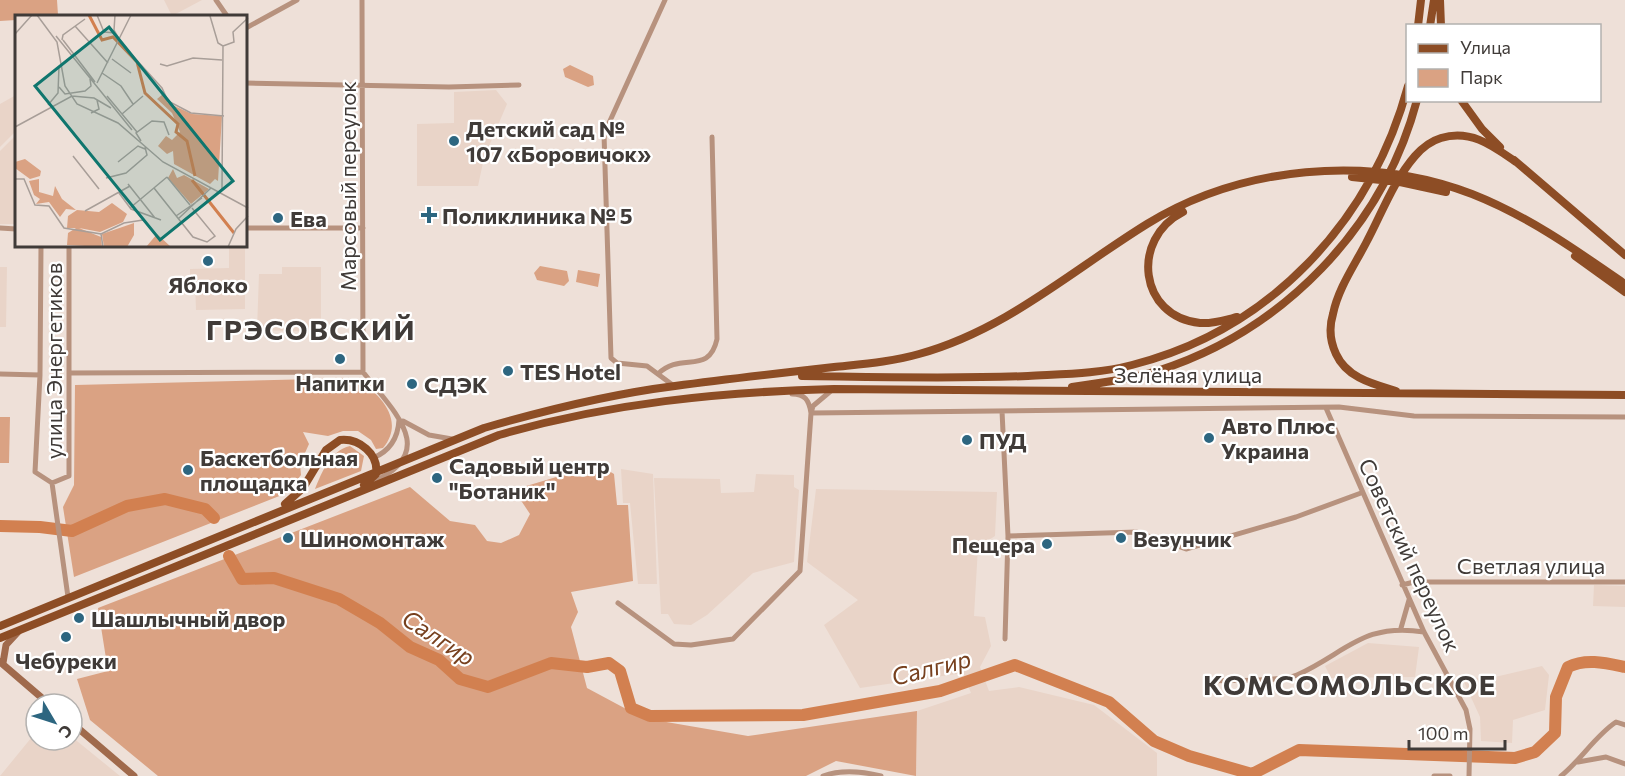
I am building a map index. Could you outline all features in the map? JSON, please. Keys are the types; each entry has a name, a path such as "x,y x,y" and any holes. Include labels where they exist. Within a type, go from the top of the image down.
{"main road":[{"path":"1418,24 1421,0"},
{"path":"1430,24 1434,0"},
{"path":"1440,0 1441,24"},
{"path":"775,375 1000,377 1088,373 1131,365 1180,350 1212,336 1249,314 1307,267 1346,220 1371,182 1388,146 1406,89"},
{"path":"1051,390 1109,382 1158,370 1218,346 1272,313 1317,274 1370,208 1396,164 1416,102"},
{"path":"1462,102 1482,129 1516,162 1625,255"},
{"path":"1405,393 1363,380 1342,363 1336,354 1330,332 1338,298 1408,165 1426,146 1448,136 1465,136 1483,141 1516,162"},
{"path":"1249,314 1200,323 1184,319 1170,311 1154,291 1147,271 1148,255 1155,235 1175,216 1240,190 1344,173"},
{"path":"0,626 401,460 484,428 530,414 674,386 876,363 918,355 959,340 1008,317 1149,222 1185,205 1238,185 1265,179 1344,173 1437,186 1471,194 1530,221 1625,284"},
{"path":"1437,186 1469,198 1527,226 1625,292"},
{"name":"Зелёная улица","path":"320,507 499,435 609,408 751,391 834,388 1625,395"},
{"path":"0,638 320,507 375,477 377,470 373,458 356,441 350,439 334,442 322,455 303,488 273,513"}],"street":[{"path":"216,0 226,15"},
{"path":"248,27 297,0"},
{"name":"Марсовый переулок","path":"362,0 363,372"},
{"path":"665,0 604,134 611,358 616,363 647,366 674,386"},
{"path":"248,83 519,85"},
{"path":"658,374 670,363 702,361 709,357 716,344 712,137"},
{"path":"0,228 15,229"},
{"path":"248,228 363,228"},
{"name":"улица Энергетиков","path":"41,248 40,375 35,472 52,483 69,476 69,248"},
{"path":"69,373 363,372 399,418 411,428 429,435 458,439"},
{"path":"0,374 40,375"},
{"path":"811,410 834,388"},
{"path":"618,603 674,644 691,645 732,639 800,571 811,410 803,396 795,394 678,399"},
{"path":"811,410 1326,408 1414,416 1625,417"},
{"name":"Советский переулок","path":"1326,408 1402,585 1424,632 1466,710 1470,729 1468,769 1470,776"},
{"path":"1002,411 1008,536 1005,639"},
{"path":"373,458 384,452 395,439 399,418"},
{"path":"365,484 385,476 401,460 408,437 399,418"},
{"path":"52,483 69,597"},
{"path":"1008,536 1137,532 1186,549 1296,517 1361,493"},
{"name":"Светлая улица","path":"1402,585 1414,582 1625,582"},
{"path":"1409,600 1401,628 1424,632"},
{"path":"22,628 6,645 2,663 35,692"},
{"name":"Советский переулок","path":"1210,681 1295,676 1376,632 1401,628"},
{"path":"1561,776 1578,762 1607,728 1616,722 1625,724"},
{"path":"84,733 134,776"},
{"path":"1578,762 1606,757 1625,764"},
{"path":"823,776 841,771 865,771 881,776"},
{"path":"1434,776 1450,776"}],"shaded area":[{"path":"164,0 202,0 174,15 172,15"},
{"name":"Детский сад № 107 «Боровичок»","path":"496,90 507,104 484,158 478,186 417,186 417,124 454,123 454,92"},
{"path":"15,96 15,132 0,147 0,104"},
{"path":"15,136 15,224 0,224 0,151"},
{"path":"229,248 245,248 245,309 196,310 195,282 190,282 190,269 229,268"},
{"path":"0,267 7,267 6,327 0,327"},
{"path":"282,267 321,267 321,332 257,330 259,274 282,274"},
{"path":"621,469 653,474 657,584 638,584 630,503 623,503"},
{"path":"756,474 794,475 794,487 799,490 794,562 753,573 707,615 691,625 674,624 668,614 661,614 654,478 720,479 721,493 754,492"},
{"path":"816,489 997,492 995,536 978,547 974,616 985,617 991,646 980,667 989,691 1019,687 1094,705 1157,753 1157,776 916,776 917,711 971,693 963,673 860,688 824,625 858,600 807,562"},
{"path":"1594,585 1625,586 1625,607 1593,606"},
{"path":"1368,643 1419,647 1415,677 1331,678 1325,666"},
{"path":"1542,666 1549,675 1545,710 1513,720 1512,743 1481,741 1480,717 1464,682 1469,681 1468,674 1482,680"},
{"path":"24,747 24,752 84,752 84,747 120,776 0,776"}],"green space":[{"path":"0,0 57,0 58,15 15,15 15,20 0,21"},
{"path":"570,65 593,76 594,85 588,87 565,77 563,69"},
{"path":"540,266 567,271 569,281 564,286 537,280 534,273"},
{"path":"578,270 600,274 598,287 576,282"},
{"path":"356,378 381,400 391,418 392,428 383,448 376,449 371,440 358,431 343,431 328,436 303,432 309,444 300,464 301,475 287,493 74,577 63,507 74,485 75,385"},
{"path":"0,417 10,417 9,463 0,463"},
{"path":"350,446 364,456 361,471 315,489 332,457"},
{"path":"609,471 614,474 617,505 628,505 633,581 571,592 578,612 571,627 587,688 643,718 748,736 917,711 916,776 836,761 806,776 158,776 90,720 84,701 84,692 81,692 77,679 108,671 98,608 410,487 450,521 475,525 487,541 501,543 519,535 530,514 520,499 511,498 513,490 563,475 583,477"}],"waterway":[{"name":"Салгир","path":"0,526 72,531 127,506 165,499 205,509 214,518"},
{"name":"Салгир","path":"229,556 242,579 274,578 339,599 380,623 410,647 439,660 460,679 488,687 551,663 587,667 609,663 620,671 631,708 650,716 803,715 940,691 1015,665 1109,702 1154,741 1189,756 1252,774 1299,750 1515,758 1535,752 1555,733 1556,697 1568,667 1589,662 1625,667"}],"place":[{"name":"Детский сад № 107 «Боровичок»","path":"454,141"},
{"name":"Поликлиника № 5","path":"429,215"},
{"name":"Ева","path":"278,218"},
{"name":"Яблоко","path":"208,261"},
{"name":"Напитки","path":"340,359"},
{"name":"TES Hotel","path":"508,371"},
{"name":"СДЭК","path":"412,384"},
{"name":"Авто Плюс Украина","path":"1209,438"},
{"name":"ПУД","path":"967,440"},
{"name":"Баскетбольная площадка","path":"188,470"},
{"name":"Садовый центр \"Ботаник\"","path":"437,478"},
{"name":"Шиномонтаж","path":"288,538"},
{"name":"Везунчик","path":"1121,538"},
{"name":"Пещера","path":"1047,544"},
{"name":"Шашлычный двор","path":"79,618"},
{"name":"Чебуреки","path":"66,637"}],"district":[{"name":"ГРЭСОВСКИЙ","path":"311,329"},
{"name":"КОМСОМОЛЬСКОЕ","path":"1350,684"}]}
